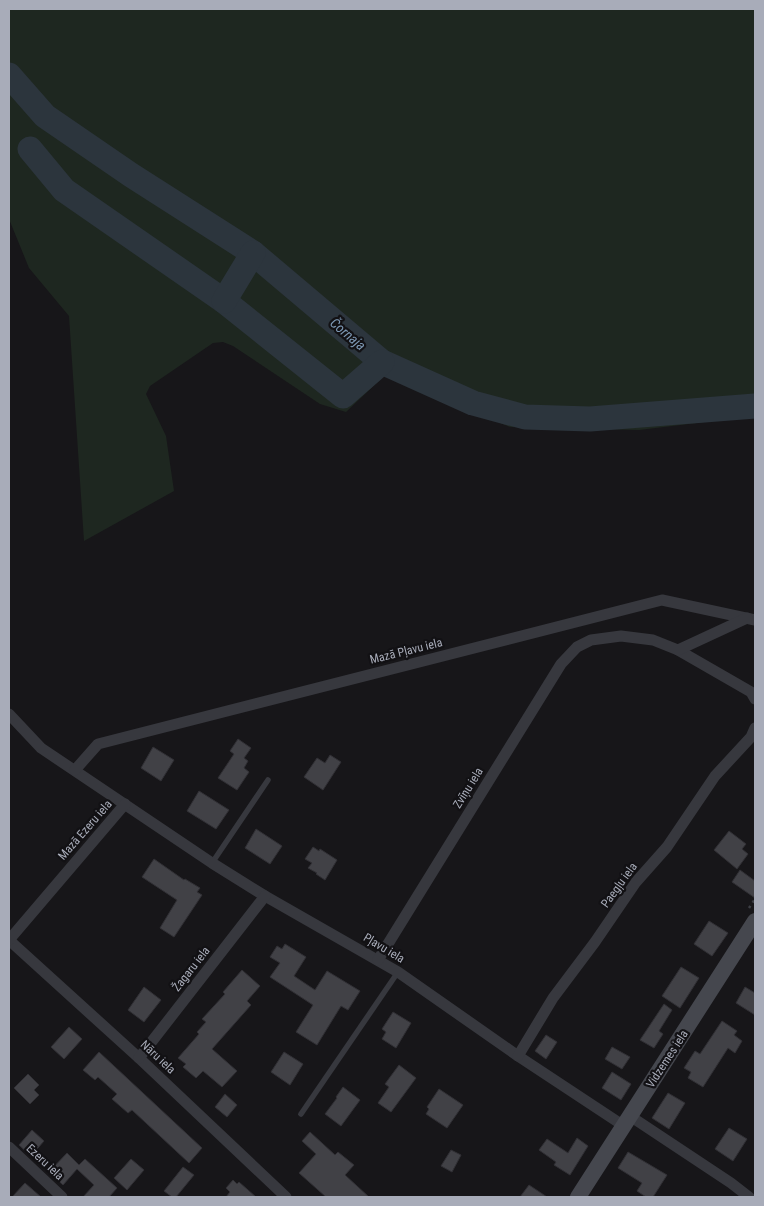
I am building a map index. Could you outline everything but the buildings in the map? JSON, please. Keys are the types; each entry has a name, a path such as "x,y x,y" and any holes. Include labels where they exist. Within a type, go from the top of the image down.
{"street":[{"name":"Mazā Pļavu iela","path":"75,770 98,744 662,600 751,619"},
{"path":"678,650 751,619"},
{"name":"Zvīņu iela","path":"378,960 561,664 577,647 591,640 621,636 653,640 678,650"},
{"path":"678,650 751,692 755,699"},
{"name":"Mazā Ezeru iela","path":"9,714 41,748 125,804 9,940"},
{"name":"Paegļu iela","path":"518,1056 553,998 595,942 636,882 667,847 715,776 753,732"},
{"name":"Pļavu iela","path":"125,804 212,863 265,896 398,972 518,1056 731,1183 749,1197"},
{"name":"Žagaru iela","path":"139,1058 265,896"},
{"name":"Vidzemes iela","path":"578,1197 755,921"},
{"name":"Nāru iela","path":"9,940 139,1058 286,1197"},
{"name":"Ezeru iela","path":"9,1146 62,1197"}],"lane":[{"path":"212,863 268,780"},
{"path":"301,1114 398,972"}],"shaded area":[{"path":"9,9 755,9 755,416 639,430 510,427 384,376 346,412 320,404 233,346 223,342 213,343 150,386 146,394 166,436 174,491 84,541 69,316 29,268 9,219"}],"waterway":[{"name":"Čornaja","path":"9,75 45,116 131,175 253,253 382,362 473,403 525,417 590,419 755,406"},
{"path":"30,149 64,190 224,301 343,396 382,362"},
{"path":"224,301 253,253"}]}
